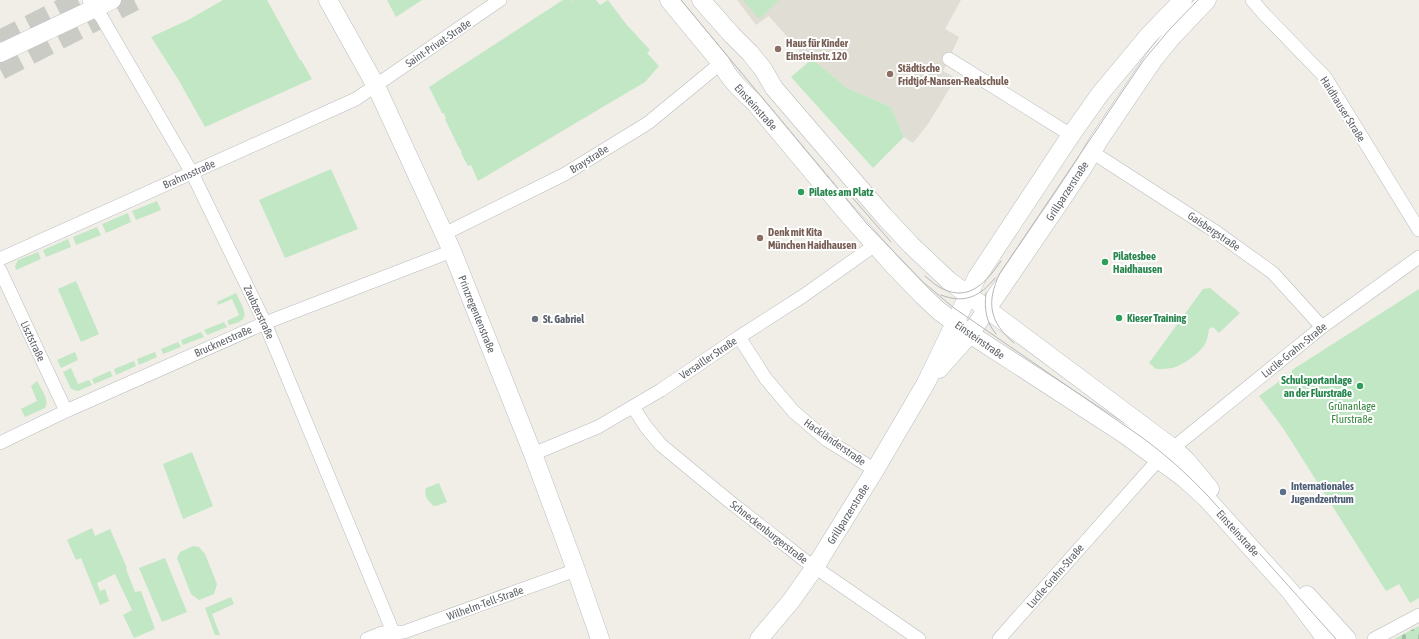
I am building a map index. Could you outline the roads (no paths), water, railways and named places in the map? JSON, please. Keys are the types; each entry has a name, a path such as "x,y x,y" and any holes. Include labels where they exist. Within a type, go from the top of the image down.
{"main road":[{"path":"0,53 92,4 112,0"},
{"name":"Prinzregentenstraße","path":"328,0 376,86 452,251 533,454 600,639"},
{"name":"Einsteinstraße","path":"669,0 721,63 726,73 755,103 875,245 922,296 970,334 1009,360 1166,454 1186,460 1347,639"},
{"name":"Einsteinstraße","path":"701,0 750,53 763,69 774,88 888,221 931,265 948,280 988,309 1166,454 1184,478 1222,515 1290,591 1326,639"},
{"name":"Grillparzerstraße","path":"759,639 791,601 815,567 875,470 926,383 976,277 1100,94 1149,35 1183,0"},
{"name":"Grillparzerstraße","path":"926,383 970,334 988,309 1154,59 1171,38 1207,0"}],"street":[{"name":"Saint-Privat-Straße","path":"376,86 500,0"},
{"name":"Haidhauser Straße","path":"1252,0 1324,77 1419,230"},
{"name":"Zaubzerstraße","path":"92,4 192,173 265,322 394,635"},
{"path":"950,59 1071,135"},
{"name":"Braystraße","path":"444,234 565,174 648,123 721,63"},
{"name":"Brahmsstraße","path":"0,259 356,98 376,86"},
{"name":"Gaisbergstraße","path":"1092,152 1216,232 1273,272 1322,327"},
{"name":"Versailler Straße","path":"533,454 598,427 661,390 739,337 804,296 875,245"},
{"name":"Brucknerstraße","path":"0,444 66,411 265,322 452,251"},
{"name":"Lucile-Grahn-Straße","path":"999,639 1166,454 1322,327 1419,257"},
{"name":"Lisztstraße","path":"0,270 66,411"},
{"name":"Hackländerstraße","path":"739,337 766,379 794,412 827,440 875,470"},
{"name":"Schneckenburgerstraße","path":"633,407 646,427 661,445 729,501 815,567 919,639"},
{"name":"Wilhelm-Tell-Straße","path":"366,639 382,633 394,635 404,632 576,570"},
{"path":"1374,639 1419,614"}],"tunnel":[{"path":"0,41 81,0"},
{"path":"0,69 134,0"}],"tram line":[{"path":"681,0 867,224 923,282 954,308 1140,436 1167,457 1208,496 1336,639"},
{"path":"1014,343 999,327 992,311 993,293 1000,273 1143,61 1169,30 1198,0"},
{"path":"844,188 891,242"},
{"path":"925,276 943,289 961,293 970,291 984,282 1001,261"},
{"path":"941,295 957,299 971,297 983,290 995,278"},
{"path":"986,293 986,315 996,334"}],"place":[{"name":"Haus für Kinder Einsteinstr. 120","path":"778,49"},
{"name":"Städtische Fridtjof-Nansen-Realschule","path":"890,74"},
{"name":"Pilates am Platz","path":"801,192"},
{"name":"Denk mit Kita München Haidhausen","path":"760,238"},
{"name":"Pilatesbee Haidhausen","path":"1105,262"},
{"name":"Kieser Training","path":"1119,318"},
{"name":"St. Gabriel","path":"535,319"},
{"name":"Schulsportanlage an der Flurstraße","path":"1360,386"},
{"name":"Internationales Jugendzentrum","path":"1283,492"}],"park label":[{"name":"Grünanlage Flurstraße","path":"1352,412"}]}
